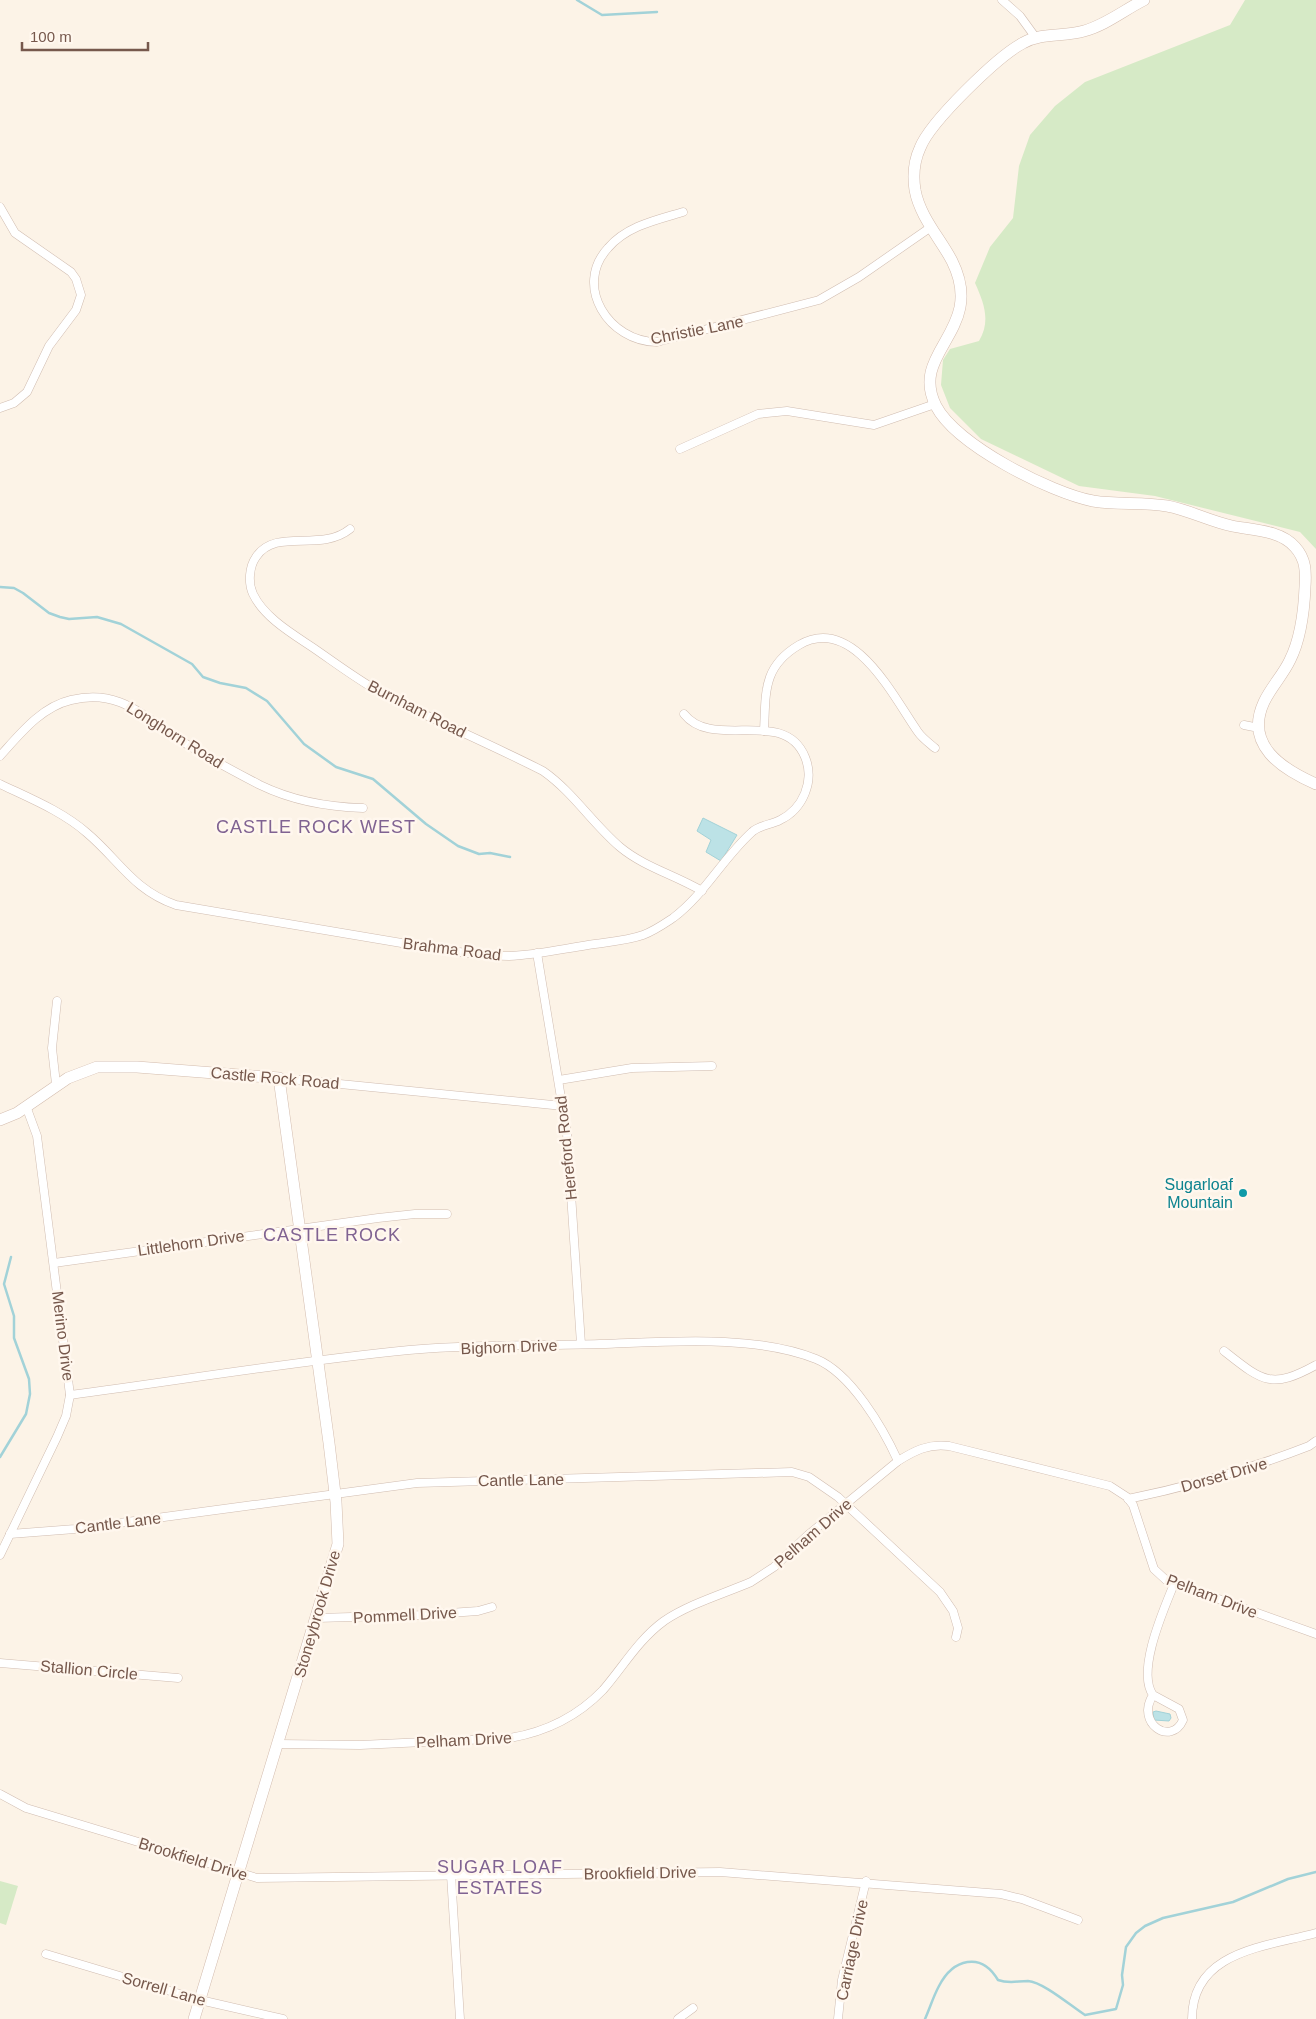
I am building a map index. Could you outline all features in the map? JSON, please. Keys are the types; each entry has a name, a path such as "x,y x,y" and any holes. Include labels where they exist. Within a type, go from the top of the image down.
{"street":[{"path":"1002,0 1020,16 1036,38"},
{"path":"1144,0 1088,30 1036,38 1007,54 934,124 926,136 916,159 914,184 919,206 954,266 961,292 960,314 931,369 932,394 935,404 956,430 990,456 1011,468 1062,491 1096,501 1169,506 1217,522 1281,537 1296,547 1301,554 1306,572 1300,629 1291,659 1263,705 1259,728 1261,738 1271,756 1291,772 1316,784"},
{"path":"0,207 15,232 71,272 80,287 81,295 76,310 49,346 28,392 14,403 0,408"},
{"name":"Christie Lane","path":"683,212 627,232 608,247 598,264 595,287 603,313 617,329 637,340 657,342 768,315 819,300 860,277 931,227"},
{"path":"680,449 758,414 787,411 874,425 935,404"},
{"name":"Burnham Road","path":"350,529 328,540 276,543 262,550 252,563 250,580 251,589 260,604 292,633 377,690 542,771 562,786 622,848 656,869 687,881 702,891"},
{"path":"764,731 767,682 776,664 789,651 805,642 828,638 845,643 861,655 890,685 919,733 935,748"},
{"name":"Longhorn Road","path":"0,756 38,717 57,705 84,697 110,699 132,706 203,754 283,795 321,805 363,808"},
{"name":"Brahma Road","path":"0,784 74,822 139,886 156,898 176,905 449,951 490,955 537,953 642,935 672,918 702,891 752,831 790,814 796,809 806,792 809,772 800,747 786,735 764,731 719,729 700,725 684,714"},
{"path":"1244,725 1259,728"},
{"name":"Hereford Road","path":"537,953 563,1106 570,1169 581,1344"},
{"path":"56,1001 52,1048 56,1084"},
{"name":"Castle Rock Road","path":"0,1120 26,1106 56,1084 84,1070 111,1066 279,1078 563,1106"},
{"path":"559,1080 632,1068 712,1066"},
{"name":"Stoneybrook Drive","path":"194,2019 338,1544 335,1492 279,1078"},
{"name":"Merino Drive","path":"0,1554 60,1430 70,1395 37,1136 26,1106"},
{"name":"Littlehorn Drive","path":"54,1263 300,1228 415,1214 447,1214"},
{"name":"Bighorn Drive","path":"70,1395 411,1350 673,1341 735,1343 788,1351 817,1360 839,1374 880,1426 898,1461"},
{"path":"1224,1351 1250,1371 1268,1379 1296,1376 1316,1365"},
{"name":"Dorset Drive","path":"1128,1499 1169,1491 1254,1468 1309,1446 1316,1441"},
{"name":"Pelham Drive","path":"278,1744 360,1745 510,1738 541,1731 575,1713 589,1702 602,1690 641,1642 665,1621 751,1582 764,1574 898,1461 922,1448 943,1445 1106,1485 1128,1499 1136,1512 1154,1569 1166,1580 1316,1634"},
{"name":"Cantle Lane","path":"10,1534 75,1529 335,1492 417,1483 787,1472 809,1477 845,1504 940,1592 953,1611 957,1622 956,1637"},
{"path":"1153,1695 1148,1707 1152,1725 1163,1731 1179,1728 1184,1720 1179,1709 1153,1695 1148,1684 1149,1656 1174,1584"},
{"name":"Pommell Drive","path":"317,1618 478,1612 492,1607"},
{"name":"Stallion Circle","path":"0,1663 178,1678"},
{"name":"Brookfield Drive","path":"0,1794 26,1808 256,1878 720,1872 866,1881 1001,1894 1022,1899 1078,1920"},
{"path":"451,1875 460,2019"},
{"name":"Carriage Drive","path":"838,2019 842,1980 866,1881"},
{"path":"1192,2019 1194,1996 1199,1985 1213,1967 1236,1954 1316,1933"},
{"name":"Sorrell Lane","path":"46,1954 200,2000 283,2019"},
{"path":"678,2019 693,2008"}],"green space":[{"path":"1245,0 1316,0 1316,549 1300,532 1155,496 1079,486 981,439 950,408 941,385 943,360 950,349 979,341 983,334 985,312 975,283 990,247 1013,218 1019,166 1030,135 1055,106 1085,82 1230,25"},
{"path":"0,1881 18,1886 6,1925 0,1923"}],"water":[{"path":"703,818 737,835 721,861 706,852 711,840 697,831"},
{"path":"1153,1712 1170,1714 1171,1718 1169,1721 1154,1720"}],"waterway":[{"path":"577,0 602,15 657,12"},
{"path":"0,587 14,588 49,613 60,617 69,619 97,617 121,624 192,664 203,677 220,683 246,688 267,701 304,744 336,767 373,779 426,824 458,846 479,854 490,853 510,857"},
{"path":"0,1457 26,1414 30,1394 29,1379 14,1338 14,1316 4,1284 11,1257"},
{"path":"925,2019 937,1990 945,1977 959,1965 967,1962 976,1962 984,1965 998,1980 1009,1982 1028,1981 1041,1985 1085,2015 1116,2009 1123,1985 1122,1975 1126,1947 1136,1933 1145,1926 1163,1918 1233,1902 1288,1879 1316,1872"}],"place":[{"name":"Sugarloaf Mountain","path":"1243,1193"}],"district":[{"name":"CASTLE ROCK WEST","path":"316,827"},
{"name":"CASTLE ROCK","path":"332,1235"},
{"name":"SUGAR LOAF ESTATES","path":"500,1877"}]}
